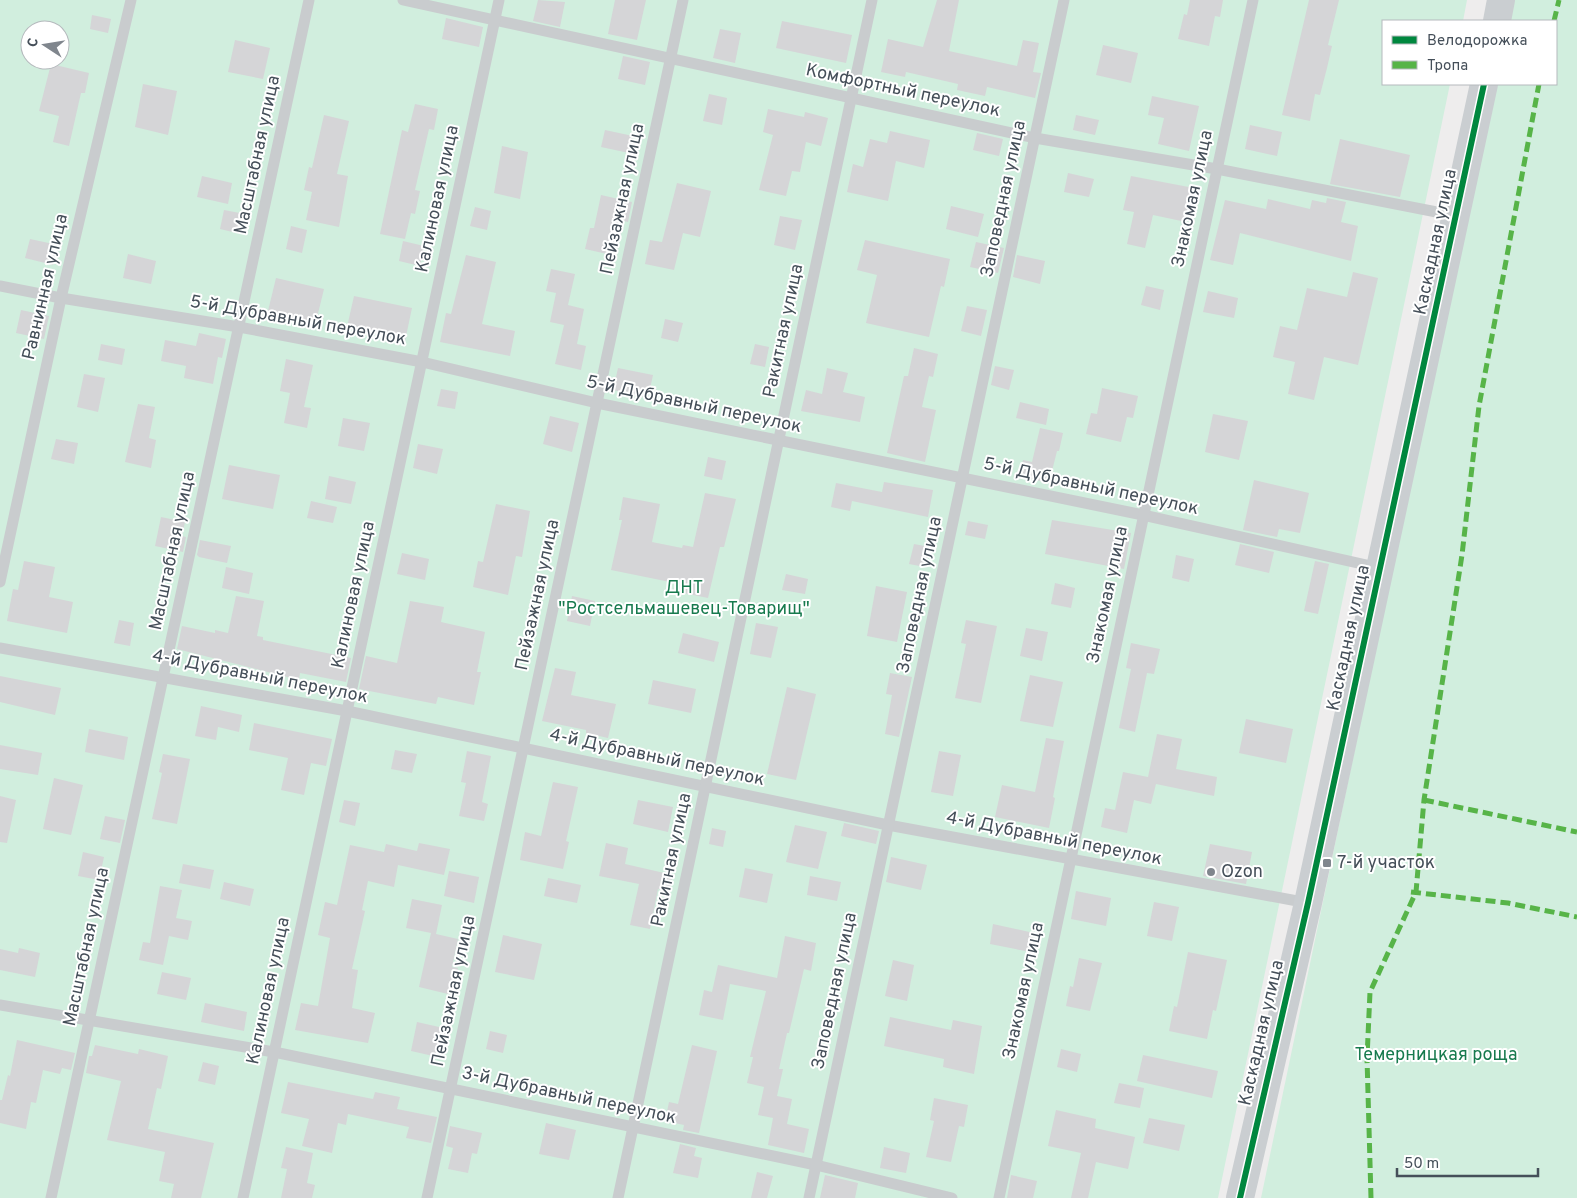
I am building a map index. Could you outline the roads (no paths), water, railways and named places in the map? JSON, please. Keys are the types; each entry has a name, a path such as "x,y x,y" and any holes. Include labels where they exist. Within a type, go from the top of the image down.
{"street":[{"path":"1497,20 1501,0"},
{"name":"Каскадная улица","path":"1240,1198 1308,904 1484,85"}],"lane":[{"name":"Равнинная улица","path":"0,582 61,298 131,0"},
{"name":"Масштабная улица","path":"52,1198 309,0"},
{"name":"Комфортный переулок","path":"403,0 1035,138 1217,169 1457,216"},
{"name":"Калиновая улица","path":"243,1198 499,0"},
{"name":"Пейзажная улица","path":"427,1198 684,0"},
{"name":"Ракитная улица","path":"618,1198 872,0"},
{"name":"Заповедная улица","path":"809,1198 1064,0"},
{"name":"Знакомая улица","path":"999,1198 1253,0"},
{"name":"5-й Дубравный переулок","path":"0,286 61,298 239,326 422,362 598,403 1143,515 1380,568"},
{"name":"4-й Дубравный переулок","path":"0,648 164,676 347,711 706,785 888,825 1308,904"},
{"name":"3-й Дубравный переулок","path":"0,1005 274,1052 816,1165 952,1198"}],"place":[{"name":"7-й участок","path":"1327,863"},
{"name":"Ozon","path":"1211,872"}],"park label":[{"name":"ДНТ \"Ростсельмашевец-Товарищ\"","path":"684,598"},
{"name":"Темерницкая роща","path":"1436,1055"}]}
